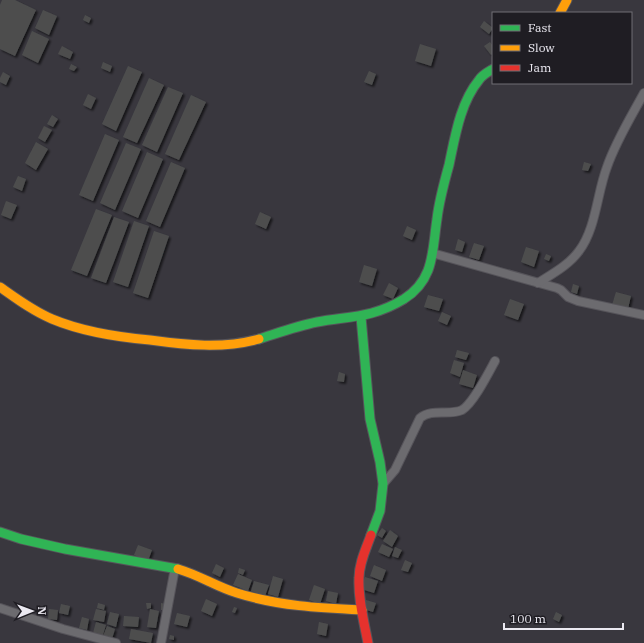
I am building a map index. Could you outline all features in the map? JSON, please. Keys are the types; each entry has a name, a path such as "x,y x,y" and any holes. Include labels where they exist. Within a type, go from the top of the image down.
{"street":[{"path":"561,12 567,0"},
{"path":"0,287 38,312 51,319 76,328 108,335 189,345 211,346 232,344 258,339 308,324 360,317 388,308 416,289 427,274 442,196 464,107 478,81 492,70"},
{"path":"538,283 569,261 579,251 583,244 592,222 600,185 612,153 644,93"},
{"path":"432,253 559,289 566,296 578,301 644,315"},
{"path":"360,317 370,419 380,462 383,484 380,511 360,567 360,591 368,643"},
{"path":"383,484 395,470 420,418 426,414 457,412 465,408 473,398 495,361"},
{"path":"0,532 22,540 64,549 175,568 199,576 235,592 257,599 295,606 362,610"},
{"path":"161,643 175,568"},
{"path":"0,608 63,629 116,643"}],"building":[{"path":"2,0 15,0 36,10 15,56 0,49 0,5"},
{"path":"43,10 57,16 49,35 35,28"},
{"path":"85,15 91,18 89,23 83,20"},
{"path":"484,21 492,27 492,30 489,34 480,27"},
{"path":"32,31 49,39 38,63 22,55"},
{"path":"490,42 492,45 491,55 484,46"},
{"path":"420,44 436,49 431,66 415,61"},
{"path":"62,46 73,52 70,59 58,54"},
{"path":"103,62 112,66 110,72 101,68"},
{"path":"71,64 77,67 74,71 69,69"},
{"path":"128,66 142,72 116,131 102,124"},
{"path":"369,71 376,74 372,85 364,82"},
{"path":"3,72 10,76 6,85 0,82"},
{"path":"149,78 164,85 137,143 123,137"},
{"path":"168,87 183,93 157,152 142,145"},
{"path":"88,94 96,98 91,109 83,105"},
{"path":"191,95 206,102 179,160 165,154"},
{"path":"52,115 58,119 53,127 47,124"},
{"path":"44,126 52,130 45,142 38,138"},
{"path":"105,134 119,140 93,201 79,195"},
{"path":"36,142 48,149 36,170 25,163"},
{"path":"126,143 141,149 115,210 100,203"},
{"path":"147,152 163,159 138,218 122,211"},
{"path":"171,162 185,168 160,227 146,221"},
{"path":"584,162 591,164 588,171 582,170"},
{"path":"18,176 26,179 22,191 13,187"},
{"path":"6,201 17,205 11,219 1,215"},
{"path":"96,209 112,215 87,276 71,270"},
{"path":"260,212 271,217 266,229 255,224"},
{"path":"114,217 129,222 106,283 91,278"},
{"path":"134,221 149,226 128,287 113,282"},
{"path":"407,226 416,230 412,240 403,236"},
{"path":"154,231 169,236 148,298 133,293"},
{"path":"458,239 465,242 462,252 455,250"},
{"path":"474,243 484,246 479,260 469,257"},
{"path":"526,247 539,251 534,267 521,262"},
{"path":"546,254 551,256 549,261 544,259"},
{"path":"364,265 377,269 372,286 359,282"},
{"path":"389,283 398,288 393,299 383,295"},
{"path":"573,284 579,286 577,294 571,292"},
{"path":"616,292 631,296 628,309 612,305"},
{"path":"428,295 443,299 439,311 424,307"},
{"path":"510,299 524,304 518,320 504,315"},
{"path":"442,312 451,316 447,325 438,321"},
{"path":"457,350 469,353 466,360 455,357"},
{"path":"454,360 464,363 460,377 450,373"},
{"path":"463,370 477,375 473,388 459,384"},
{"path":"339,372 345,374 344,382 337,381"},
{"path":"382,528 386,531 382,538 377,535"},
{"path":"390,530 398,536 392,547 383,541"},
{"path":"382,544 393,549 389,557 378,552"},
{"path":"138,545 152,550 148,561 134,555"},
{"path":"395,547 402,550 398,558 392,556"},
{"path":"405,560 412,563 408,572 401,570"},
{"path":"216,564 224,568 220,577 212,573"},
{"path":"374,565 386,570 382,581 370,576"},
{"path":"239,568 245,570 243,575 238,573"},
{"path":"238,574 252,580 248,591 233,585"},
{"path":"273,576 283,579 278,597 268,594"},
{"path":"365,577 378,581 374,593 361,589"},
{"path":"254,581 269,585 265,596 251,591"},
{"path":"314,585 325,589 320,604 309,600"},
{"path":"328,591 338,593 336,604 326,601"},
{"path":"206,599 217,604 212,616 201,611"},
{"path":"366,600 376,603 373,612 363,609"},
{"path":"98,603 105,605 104,610 97,608"},
{"path":"146,603 151,603 151,608 147,609"},
{"path":"161,603 166,604 166,610 161,610"},
{"path":"61,604 70,606 68,615 59,613"},
{"path":"234,607 237,608 235,613 232,612"},
{"path":"49,609 58,610 57,620 48,619"},
{"path":"96,609 106,611 104,622 93,620"},
{"path":"150,609 159,611 156,628 147,627"},
{"path":"110,612 119,614 116,627 107,624"},
{"path":"556,612 562,615 559,622 553,619"},
{"path":"177,613 190,616 187,627 174,624"},
{"path":"124,616 139,617 138,627 123,626"},
{"path":"82,617 89,619 87,630 79,628"},
{"path":"96,622 106,625 103,635 93,633"},
{"path":"319,622 328,624 326,636 317,634"},
{"path":"107,626 115,629 112,639 103,636"},
{"path":"131,629 153,633 151,643 129,639"},
{"path":"170,635 174,636 174,640 169,639"}],"traffic: fast":[{"path":"259,339 310,324 382,310 404,299 422,283 427,273 433,253 440,199 459,121 467,99 480,78 492,70"},
{"path":"361,317 370,419 380,462 383,484 380,511 371,535"},
{"path":"0,532 21,539 65,549 178,569"}],"traffic: slow":[{"path":"561,12 567,0"},
{"path":"0,287 45,316 64,324 100,333 204,345 232,344 259,339"},
{"path":"178,569 230,590 268,601 283,604 362,610"}],"traffic: jam":[{"path":"368,643 360,602 359,572 361,561 371,535"}]}
